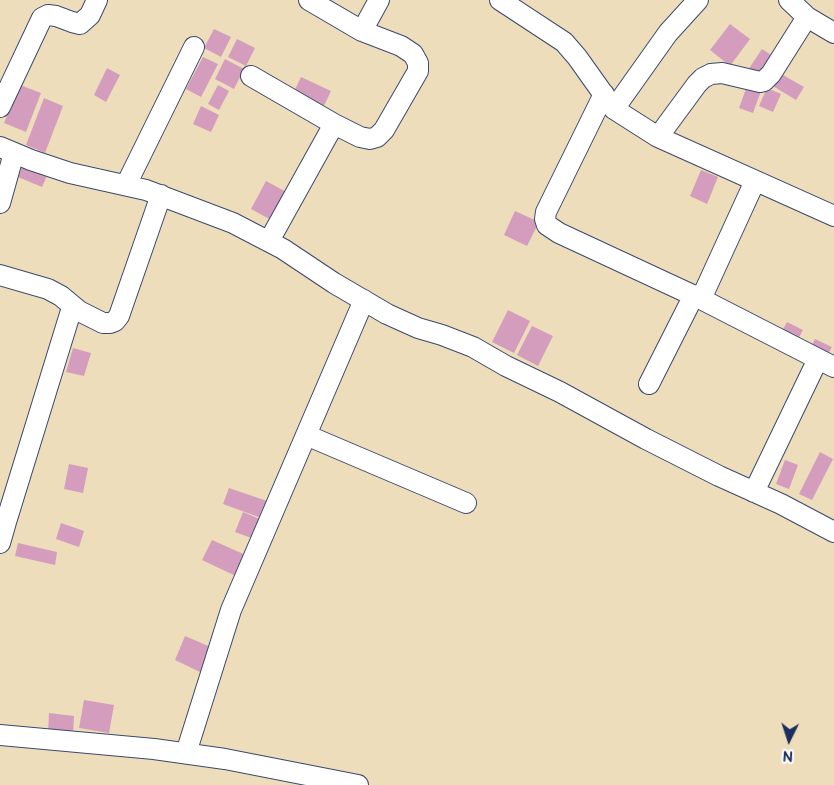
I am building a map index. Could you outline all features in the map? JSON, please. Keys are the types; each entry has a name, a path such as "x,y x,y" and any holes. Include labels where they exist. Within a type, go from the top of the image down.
{"street":[{"path":"0,106 7,76 42,18 48,15 56,16 80,24 90,14 97,0"},
{"path":"251,76 360,137 370,139 377,137 384,130 418,72 418,63 413,54 401,46 362,31 309,0"},
{"path":"362,31 379,0"},
{"path":"500,0 564,42 609,101 658,137 834,216"},
{"path":"698,0 609,101 546,212 545,219 547,225 559,233 829,360 754,492"},
{"path":"789,0 807,17 834,33"},
{"path":"658,137 703,78 711,74 722,73 760,82 764,81 771,74 807,17"},
{"path":"126,185 194,46"},
{"path":"269,242 334,124"},
{"path":"0,203 7,150 70,173 146,190 234,223 283,248 334,284 387,314 418,328 474,347 506,366 560,392 646,439 719,476 781,504 834,532"},
{"path":"649,384 697,297 755,181"},
{"path":"0,275 48,289 61,296 79,311 103,323 115,322 119,316 161,195"},
{"path":"186,753 231,610 364,300"},
{"path":"0,543 3,521 70,314 74,311 79,311"},
{"path":"306,435 466,503"},
{"path":"0,735 92,742 186,753 358,785"}],"building":[{"path":"730,24 750,39 730,66 710,50"},
{"path":"214,29 231,37 221,57 204,48"},
{"path":"237,39 255,48 246,66 228,57"},
{"path":"762,49 776,58 763,79 748,70"},
{"path":"203,57 218,64 201,97 186,89"},
{"path":"225,59 244,69 234,89 215,79"},
{"path":"107,68 120,75 106,102 94,95"},
{"path":"776,71 804,87 796,100 768,83"},
{"path":"301,77 331,91 322,110 292,96"},
{"path":"20,85 41,93 26,132 4,123"},
{"path":"218,85 229,91 219,110 208,104"},
{"path":"747,86 761,91 753,113 739,108"},
{"path":"767,88 781,94 773,112 759,106"},
{"path":"44,98 63,106 45,153 26,145"},
{"path":"201,106 219,115 211,132 193,124"},
{"path":"24,161 49,171 42,187 18,177"},
{"path":"701,170 718,177 707,204 690,196"},
{"path":"266,181 290,194 275,222 251,209"},
{"path":"515,211 539,222 527,246 504,235"},
{"path":"508,310 530,321 514,353 492,342"},
{"path":"787,322 803,330 797,341 781,333"},
{"path":"532,326 553,336 538,366 517,355"},
{"path":"815,339 832,347 826,357 810,348"},
{"path":"73,348 91,353 84,376 66,372"},
{"path":"820,452 833,459 812,500 799,494"},
{"path":"785,460 798,465 789,489 776,484"},
{"path":"69,464 88,468 83,493 64,489"},
{"path":"229,488 270,502 264,519 223,504"},
{"path":"243,512 262,520 254,539 235,532"},
{"path":"61,523 84,531 79,547 56,539"},
{"path":"212,540 250,557 240,578 202,560"},
{"path":"18,543 57,552 55,565 15,556"},
{"path":"185,636 213,648 202,673 175,660"},
{"path":"84,700 114,705 109,733 79,728"},
{"path":"49,713 74,716 73,734 48,732"}]}
